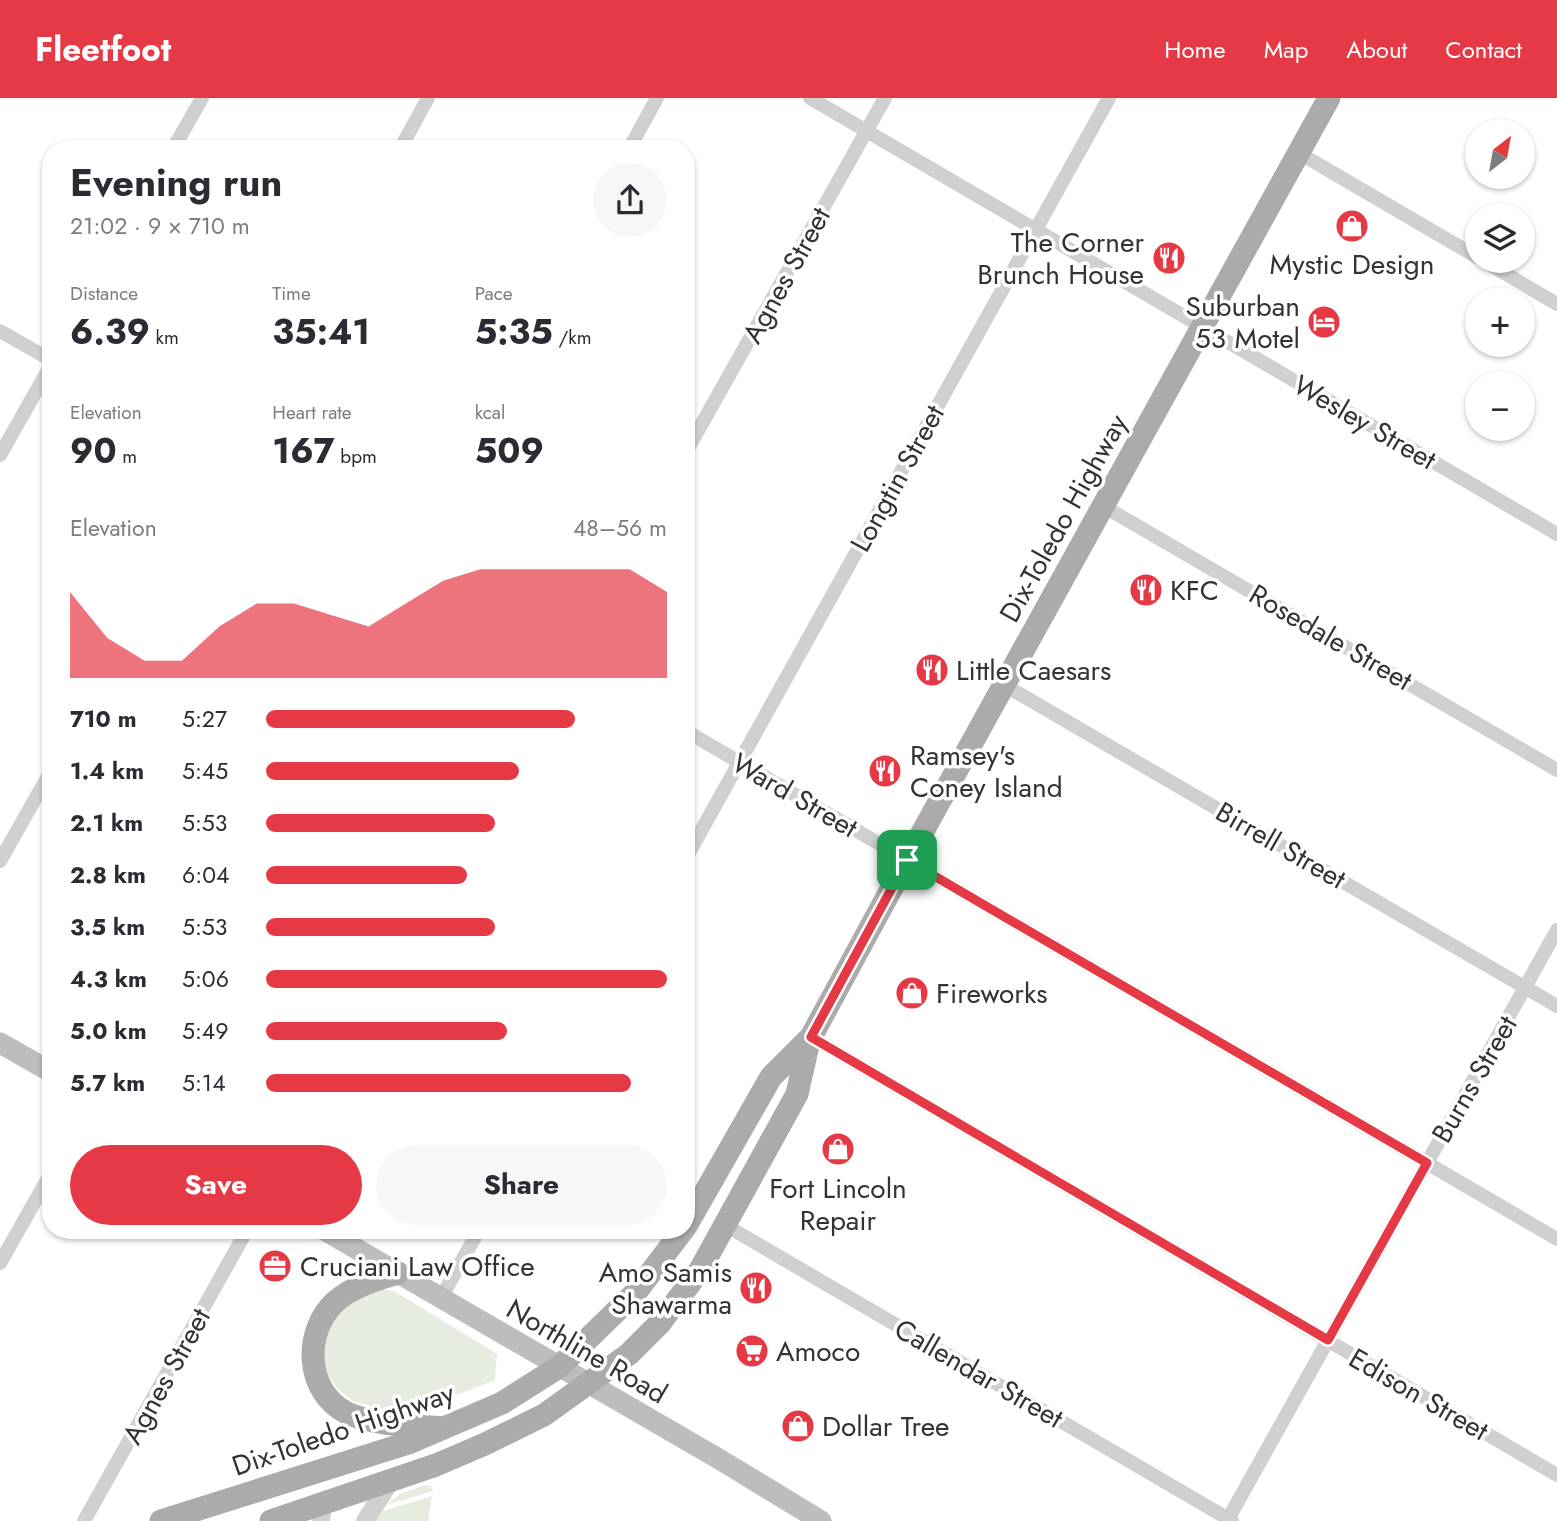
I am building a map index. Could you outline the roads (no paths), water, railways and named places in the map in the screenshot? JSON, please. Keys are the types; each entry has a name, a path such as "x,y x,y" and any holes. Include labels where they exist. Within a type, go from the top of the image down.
{"main road":[{"name":"Dix-Toledo Highway","path":"271,1521 322,1512 391,1480 436,1465 532,1421 590,1384 629,1354 660,1323 701,1270 797,1094 810,1039 1329,98"},
{"name":"Dix-Toledo Highway","path":"695,1210 771,1077 810,1039"},
{"path":"0,1043 42,1067"},
{"name":"Northline Road","path":"339,1239 821,1521"},
{"name":"Dix-Toledo Highway","path":"161,1521 411,1442 502,1403 559,1367 636,1292 676,1239"},
{"path":"398,1273 359,1286 336,1301 326,1312 315,1334 313,1346 316,1376 331,1400 350,1414 374,1421 446,1428"},
{"path":"322,1512 334,1487 348,1473 411,1442"}],"street":[{"path":"178,140 202,98"},
{"path":"405,140 428,98"},
{"path":"634,140 657,98"},
{"name":"Wesley Street","path":"810,98 1557,534"},
{"name":"Agnes Street","path":"695,436 885,98"},
{"name":"Longtin Street","path":"695,842 1109,98"},
{"path":"1299,153 1465,250"},
{"path":"1505,273 1557,303"},
{"path":"0,331 42,357"},
{"path":"0,455 42,379"},
{"name":"Rosedale Street","path":"1103,506 1557,769"},
{"name":"Birrell Street","path":"1004,685 1557,1006"},
{"name":"Ward Street","path":"695,736 1557,1239"},
{"path":"0,861 42,787"},
{"name":"Burns Street","path":"1229,1520 1557,930"},
{"name":"Edison Street","path":"810,1039 1557,1475"},
{"path":"0,1263 42,1189"},
{"name":"Callendar Street","path":"725,1225 1229,1520"},
{"name":"Agnes Street","path":"84,1521 242,1239"},
{"path":"442,1298 474,1239"},
{"path":"365,1521 391,1480"}],"place":[{"name":"Mystic Design","path":"1352,226"},
{"name":"The Corner Brunch House","path":"1169,258"},
{"name":"Suburban 53 Motel","path":"1324,322"},
{"name":"KFC","path":"1146,590"},
{"name":"Little Caesars","path":"932,670"},
{"name":"Ramsey's Coney Island","path":"885,771"},
{"name":"Fireworks","path":"912,993"},
{"name":"Fort Lincoln Repair","path":"838,1149"},
{"name":"Cruciani Law Office","path":"275,1266"},
{"name":"Amo Samis Shawarma","path":"756,1288"},
{"name":"Amoco","path":"752,1351"},
{"name":"Dollar Tree","path":"798,1426"}]}
